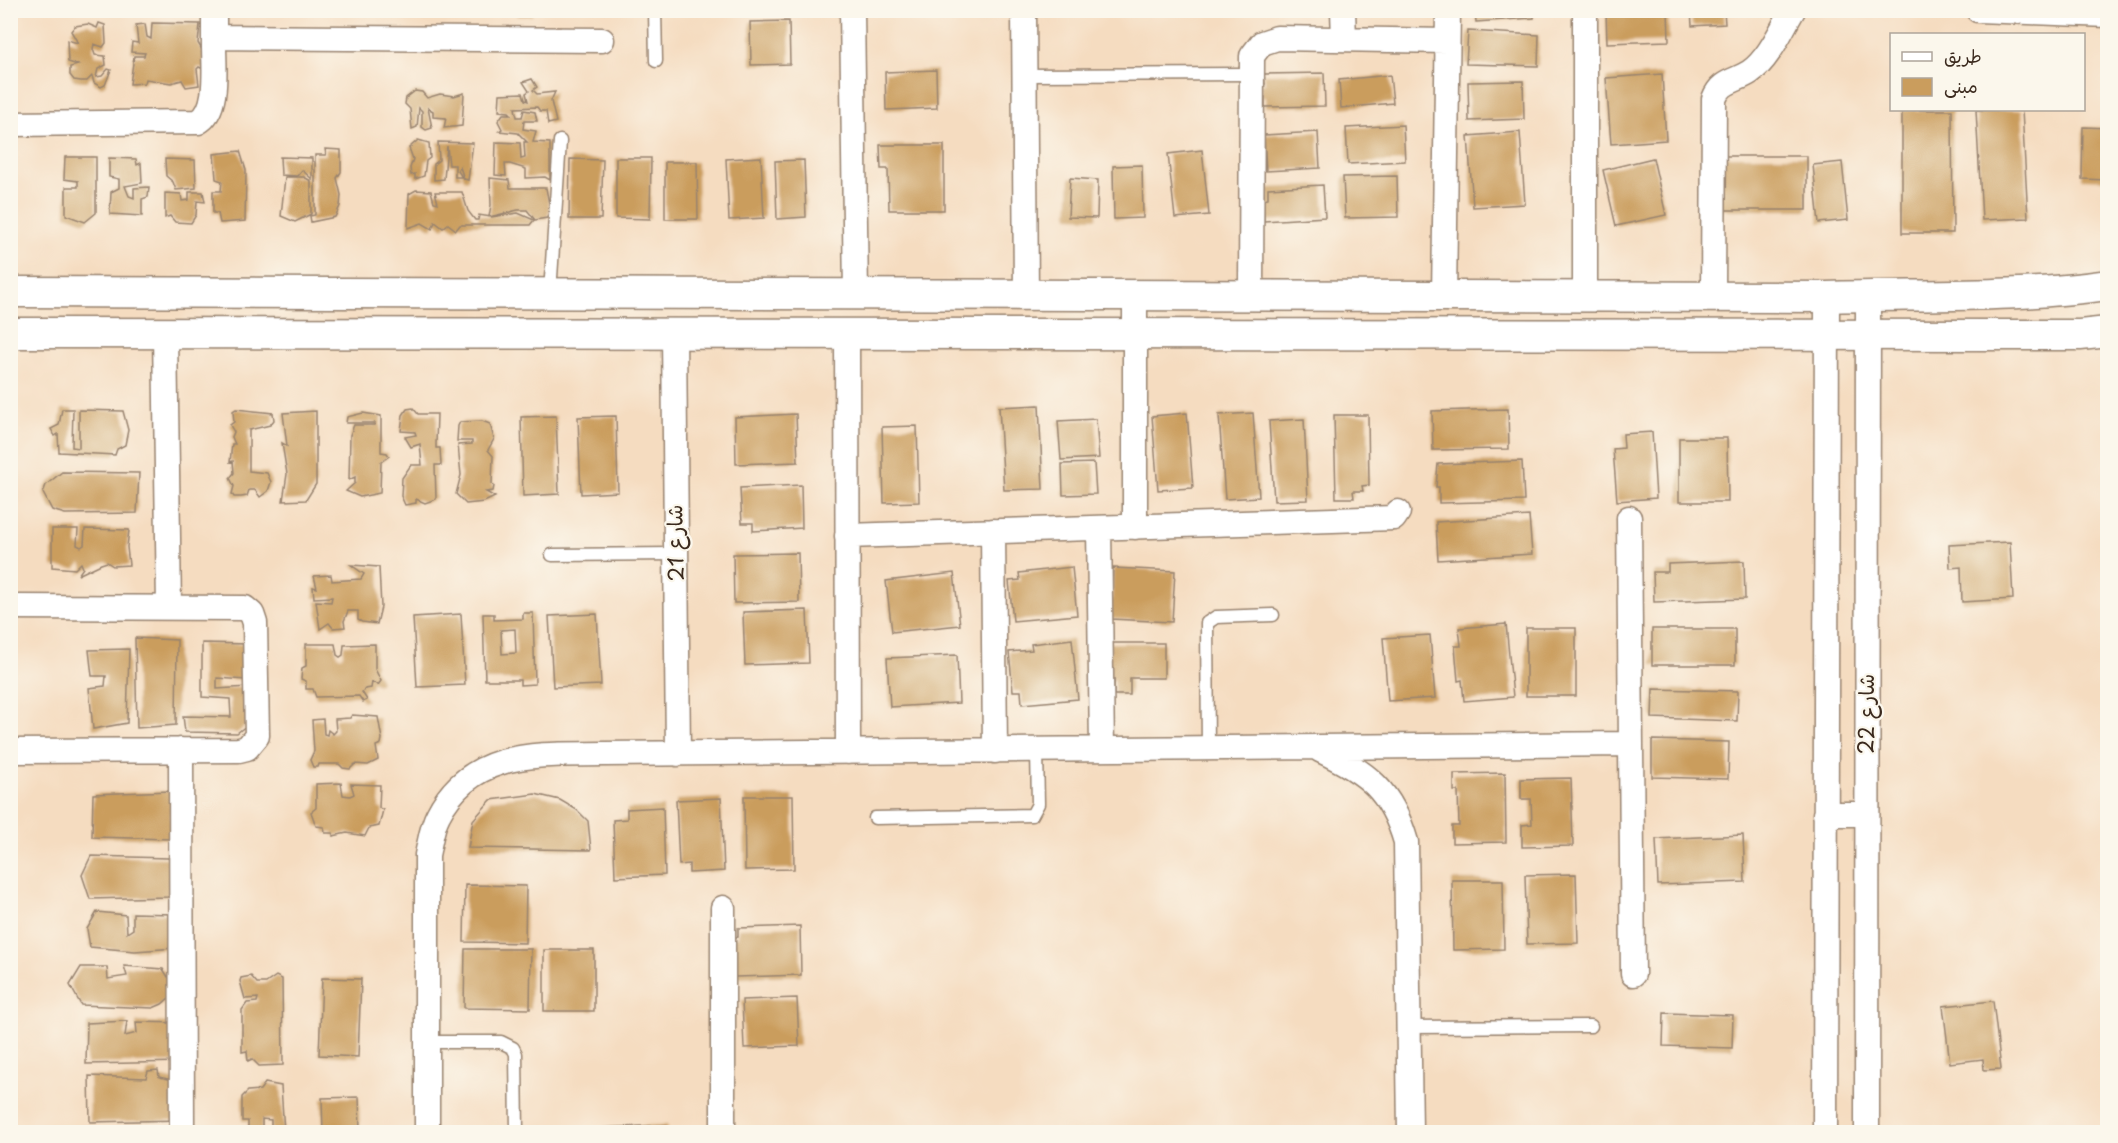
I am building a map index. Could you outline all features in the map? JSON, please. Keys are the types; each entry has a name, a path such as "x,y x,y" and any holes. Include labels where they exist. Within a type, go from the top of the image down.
{"street":[{"path":"10,124 198,122 208,117 213,105 214,10"},
{"path":"848,752 844,333 857,314 860,295 852,10"},
{"path":"1024,10 1026,296"},
{"path":"1343,10 1344,39"},
{"path":"1444,297 1448,10"},
{"path":"1585,10 1586,297"},
{"path":"1713,297 1714,99 1718,89 1725,82 1745,76 1761,63 1794,10"},
{"path":"1978,10 2108,15"},
{"path":"214,37 602,40"},
{"path":"1251,297 1252,56 1262,43 1277,38 1446,41"},
{"path":"10,292 1827,297 1998,293 2108,285"},
{"path":"819,295 828,314 825,327 844,333"},
{"path":"1135,296 1135,527"},
{"name":"شارع 22","path":"1867,1132 1868,296"},
{"name":"شارع 22","path":"1825,1132 1827,297"},
{"path":"10,333 2080,335 2108,332"},
{"path":"165,333 169,607"},
{"name":"شارع 21","path":"674,333 678,754"},
{"path":"847,536 1394,518 1398,512"},
{"path":"1629,518 1633,974"},
{"path":"1099,528 1102,749"},
{"path":"993,531 995,751"},
{"path":"10,607 244,608 252,614 255,623 257,736 254,743 239,750 10,751"},
{"path":"427,1132 427,855 437,816 458,785 489,765 525,756 1631,744"},
{"path":"1315,748 1365,774 1384,793 1398,816 1406,842 1410,1132"},
{"path":"181,750 182,1132"},
{"path":"1825,814 1867,814"},
{"path":"723,908 723,1132"}],"lane":[{"path":"655,10 656,61"},
{"path":"1026,75 1251,74"},
{"path":"550,294 560,141"},
{"path":"552,555 676,554"},
{"path":"1208,748 1207,623 1216,617 1273,615"},
{"path":"875,818 1032,815 1038,804 1037,750"},
{"path":"1409,1027 1591,1026"},
{"path":"427,1042 501,1042 513,1048 516,1054 517,1132"}],"building":[{"path":"516,10 533,10 532,16 518,16"},
{"path":"1475,10 1534,10 1534,18 1476,22"},
{"path":"1606,10 1668,10 1669,41 1607,43"},
{"path":"1691,10 1724,10 1725,24 1692,26"},
{"path":"789,21 790,64 751,65 750,22"},
{"path":"99,23 105,25 106,43 103,47 94,44 93,49 95,55 105,56 106,65 98,69 96,77 102,76 108,69 111,70 105,85 101,87 94,83 92,76 87,81 81,81 74,80 70,75 70,67 78,65 68,62 67,40 78,43 71,31 75,26 88,24 97,28"},
{"path":"152,23 200,24 198,43 205,55 205,70 199,67 197,69 199,85 186,87 182,80 171,83 146,79 145,83 130,84 134,56 144,56 145,53 131,52 132,42 138,43 136,25 145,24 147,37 151,39"},
{"path":"1468,31 1539,35 1538,66 1466,64"},
{"path":"936,70 937,108 886,110 885,72"},
{"path":"1324,73 1325,106 1265,107 1265,97 1260,97 1260,84 1265,84 1264,74"},
{"path":"1662,74 1666,140 1611,144 1606,78"},
{"path":"1390,75 1393,103 1341,108 1339,80"},
{"path":"532,79 537,87 533,90 537,94 555,92 551,101 556,122 548,124 546,111 540,111 537,107 515,108 517,117 522,117 524,110 535,112 537,121 524,121 523,129 536,131 533,142 550,143 550,180 545,177 526,178 526,169 510,164 505,164 506,176 495,175 496,142 520,143 521,159 525,158 524,142 527,142 518,133 499,131 502,129 498,121 503,114 511,114 499,111 500,94 523,93 525,100 528,101 526,93 529,91 523,82"},
{"path":"1523,81 1524,119 1469,121 1468,82"},
{"path":"415,91 422,92 427,98 440,94 454,96 464,93 462,126 444,128 446,118 433,117 433,111 428,108 432,128 426,130 422,127 422,111 419,108 417,127 412,129 410,109 405,104 406,98"},
{"path":"1902,111 1952,111 1953,233 1902,233"},
{"path":"1976,111 2022,111 2028,218 1982,220"},
{"path":"1403,125 1405,161 1348,164 1346,128"},
{"path":"2083,127 2108,128 2107,180 2082,179"},
{"path":"1318,132 1320,168 1266,171 1264,135"},
{"path":"1520,132 1525,204 1473,207 1468,136"},
{"path":"418,140 429,143 430,158 426,161 424,176 415,179 415,174 411,175 410,168 413,159 409,148"},
{"path":"438,142 473,143 468,180 464,179 460,167 458,171 462,177 455,177 455,165 449,165 447,146 444,179 434,180 434,164 439,160"},
{"path":"880,145 944,145 944,210 889,210 888,169 881,169"},
{"path":"325,149 341,150 341,172 337,178 341,195 340,206 335,217 311,222 310,216 315,215 315,155 326,155"},
{"path":"1202,150 1209,215 1175,218 1168,154"},
{"path":"240,151 246,170 245,221 220,223 218,213 213,213 213,191 221,191 222,181 216,179 214,154"},
{"path":"1717,156 1807,156 1807,210 1717,210"},
{"path":"65,157 96,157 96,213 85,222 66,215 66,187 78,187 78,181 64,179"},
{"path":"280,157 312,158 312,179 302,170 297,176 281,175"},
{"path":"761,157 764,218 729,220 726,159"},
{"path":"109,158 136,159 137,165 141,163 142,183 125,186 129,196 134,198 134,188 149,187 148,197 142,199 142,216 110,214 111,192 119,188 119,179 109,177"},
{"path":"616,158 651,158 650,219 616,218"},
{"path":"1653,158 1666,215 1616,226 1603,170"},
{"path":"165,159 195,160 196,188 176,190 173,182 166,176"},
{"path":"570,159 603,160 601,219 569,219"},
{"path":"804,160 806,217 777,219 775,161"},
{"path":"665,162 697,162 698,219 665,219"},
{"path":"1842,162 1848,220 1819,223 1813,165"},
{"path":"1142,165 1143,218 1114,219 1113,166"},
{"path":"1397,176 1398,217 1345,218 1343,177"},
{"path":"285,177 304,177 311,181 311,214 295,222 281,216"},
{"path":"490,178 509,180 510,188 546,188 550,209 547,218 535,220 527,210 489,217"},
{"path":"1070,178 1098,180 1097,218 1068,217"},
{"path":"1323,185 1325,217 1264,221 1263,199 1268,198 1268,188"},
{"path":"416,190 431,191 434,202 438,203 435,192 462,192 468,211 475,220 478,220 479,215 491,217 518,213 534,220 530,225 460,225 456,230 448,224 443,228 435,222 432,229 422,223 408,228 409,194"},
{"path":"189,192 203,192 205,202 197,201 196,215 191,223 175,222 170,216 165,218 165,193 181,194 182,201 189,200"},
{"path":"1039,405 1043,489 1004,490 999,407"},
{"path":"413,408 418,414 437,414 436,448 440,448 441,465 435,465 436,499 425,503 416,499 416,503 405,505 401,496 402,478 411,465 422,465 420,444 411,447 405,437 416,435 415,432 401,431 403,415 407,409"},
{"path":"62,409 73,409 72,447 79,448 79,410 123,411 128,430 125,445 117,449 115,455 59,452 58,434 55,436 51,429 59,425"},
{"path":"236,409 273,413 274,420 270,425 249,430 249,471 267,473 271,482 268,491 260,497 255,490 249,490 247,496 234,497 232,494 234,486 230,478 234,473 233,461 230,462 232,444 235,444 232,437 234,432 230,425 234,422 233,411"},
{"path":"1508,409 1509,449 1433,450 1432,411"},
{"path":"316,411 316,484 306,500 283,501 287,474 282,443 287,446 283,413"},
{"path":"363,413 381,416 381,452 389,456 381,462 380,493 360,497 346,491 355,483 355,477 349,480 350,435 354,425 374,425 375,423 346,423 347,417"},
{"path":"1187,413 1193,488 1158,490 1152,416"},
{"path":"1253,413 1259,497 1225,499 1219,415"},
{"path":"796,414 798,462 736,464 735,417"},
{"path":"1334,415 1368,415 1369,485 1362,486 1363,491 1353,491 1354,498 1336,498"},
{"path":"556,416 559,494 523,496 521,417"},
{"path":"616,416 618,492 581,494 578,417"},
{"path":"1096,419 1099,458 1061,460 1058,421"},
{"path":"1304,419 1308,500 1274,501 1269,421"},
{"path":"482,421 490,424 494,439 488,450 493,456 492,484 494,486 493,491 486,492 495,497 484,502 466,504 456,494 461,475 458,445 472,444 472,441 457,441 458,426 460,422"},
{"path":"917,426 919,502 884,503 882,427"},
{"path":"1652,432 1656,498 1617,501 1613,449 1624,448 1623,434"},
{"path":"1679,438 1727,438 1728,502 1679,502"},
{"path":"1522,461 1524,501 1439,503 1439,487 1436,487 1438,464"},
{"path":"1094,463 1096,494 1063,495 1062,464"},
{"path":"62,472 139,473 137,513 65,514 52,510 43,493 46,485"},
{"path":"801,485 802,528 753,531 753,523 742,523 740,488"},
{"path":"1529,516 1532,554 1438,560 1436,522"},
{"path":"52,529 78,529 77,545 81,547 84,545 85,529 129,530 127,547 129,565 113,566 107,562 78,575 83,568 81,563 75,569 52,567"},
{"path":"2010,542 2013,599 1962,602 1961,567 1950,568 1949,545"},
{"path":"798,553 799,602 734,603 733,554"},
{"path":"1744,561 1745,599 1654,602 1653,572 1668,572 1668,564"},
{"path":"351,565 379,567 381,607 377,624 362,622 358,620 358,611 348,611 344,621 345,627 333,628 329,623 320,629 316,601 331,602 332,597 314,598 313,587 317,588 314,576 331,575 332,581 361,579 364,574"},
{"path":"1072,567 1077,615 1013,621 1009,581 1020,580 1019,573"},
{"path":"1113,568 1175,571 1172,622 1111,619"},
{"path":"954,573 960,625 892,632 886,581"},
{"path":"807,610 809,663 745,665 743,612"},
{"path":"523,613 533,613 535,684 520,685 520,680 485,680 483,614 494,614 494,620 523,619","holes":["515,629 516,653 502,654 501,630"]},
{"path":"461,614 465,685 417,687 413,617"},
{"path":"597,614 601,685 553,687 549,616"},
{"path":"1506,624 1513,697 1464,701 1462,680 1458,681 1455,646 1461,646 1459,628"},
{"path":"1526,628 1576,628 1576,696 1526,696"},
{"path":"1652,629 1735,629 1735,665 1652,665"},
{"path":"1430,635 1435,698 1388,701 1383,638"},
{"path":"135,638 177,640 176,725 137,728"},
{"path":"1072,639 1078,699 1022,704 1021,691 1013,691 1009,652 1032,650 1031,644"},
{"path":"202,643 248,644 247,680 217,678 217,689 248,687 247,725 237,733 185,732 183,716 231,717 230,699 202,697"},
{"path":"1109,643 1164,643 1164,678 1130,678 1130,695 1114,695 1114,680 1109,680"},
{"path":"306,644 335,644 337,655 340,657 343,655 344,645 375,644 375,669 381,681 378,685 372,682 371,688 362,692 367,700 363,702 359,696 316,697 313,689 306,689 306,681 301,679 302,668 306,666"},
{"path":"129,649 127,723 93,729 89,688 105,686 106,676 92,676 89,650"},
{"path":"957,655 959,703 890,707 887,658"},
{"path":"1653,689 1738,691 1737,721 1652,718"},
{"path":"352,715 378,717 382,739 381,744 376,746 378,760 368,765 355,764 350,769 343,768 339,764 319,764 318,767 313,767 310,760 314,751 312,720 323,719 324,734 327,735 328,730 333,734 336,731 335,719 350,718"},
{"path":"1652,740 1729,742 1728,779 1652,777"},
{"path":"1505,773 1506,842 1452,843 1452,826 1459,826 1458,791 1454,791 1454,774"},
{"path":"1571,778 1573,846 1522,847 1522,825 1532,824 1531,799 1521,799 1521,779"},
{"path":"341,783 343,795 350,796 354,794 351,784 380,785 379,808 383,810 379,826 369,828 365,836 347,833 333,836 333,833 325,833 324,827 316,826 311,812 316,808 316,784"},
{"path":"171,791 171,839 92,837 93,794"},
{"path":"535,794 560,800 577,810 588,821 591,850 468,848 473,820 491,800"},
{"path":"744,796 793,796 794,869 745,870"},
{"path":"721,798 724,871 689,873 689,864 679,865 676,800"},
{"path":"663,807 665,875 615,877 613,820 627,819 627,809"},
{"path":"1743,835 1745,882 1658,885 1656,839"},
{"path":"91,856 168,858 182,879 168,897 90,899 82,875"},
{"path":"1576,874 1578,943 1527,944 1525,875"},
{"path":"1452,880 1503,880 1504,949 1453,950"},
{"path":"465,885 526,886 525,943 464,942"},
{"path":"97,912 126,915 127,933 133,929 133,913 173,914 169,926 175,948 135,951 90,947 87,929"},
{"path":"800,926 801,975 735,977 733,937 738,937 738,928"},
{"path":"465,949 531,949 530,1009 464,1008"},
{"path":"544,950 594,950 594,1011 544,1011"},
{"path":"124,966 163,969 170,980 172,995 153,1008 81,1005 70,985 81,967 107,967 108,979 127,976"},
{"path":"251,976 257,983 266,983 276,976 282,979 283,1065 259,1066 252,1059 248,1061 247,1051 242,1052 242,1010 247,1003 257,1002 258,998 245,999 240,981 241,978"},
{"path":"322,978 361,979 358,1057 319,1055"},
{"path":"797,998 799,1046 744,1048 742,1000"},
{"path":"1993,1001 2001,1069 1984,1070 1983,1059 1950,1063 1943,1006"},
{"path":"1664,1013 1733,1015 1732,1048 1663,1046"},
{"path":"127,1021 125,1036 137,1033 136,1022 182,1023 182,1062 86,1064 87,1023"},
{"path":"158,1070 159,1077 182,1082 182,1120 90,1122 89,1076 146,1078 148,1071"},
{"path":"265,1083 281,1086 284,1132 271,1132 271,1120 262,1119 262,1132 248,1132 248,1121 242,1121 242,1097 248,1091 260,1090"},
{"path":"359,1097 360,1132 323,1132 322,1098"},
{"path":"667,1125 668,1132 597,1132 597,1128"}]}
